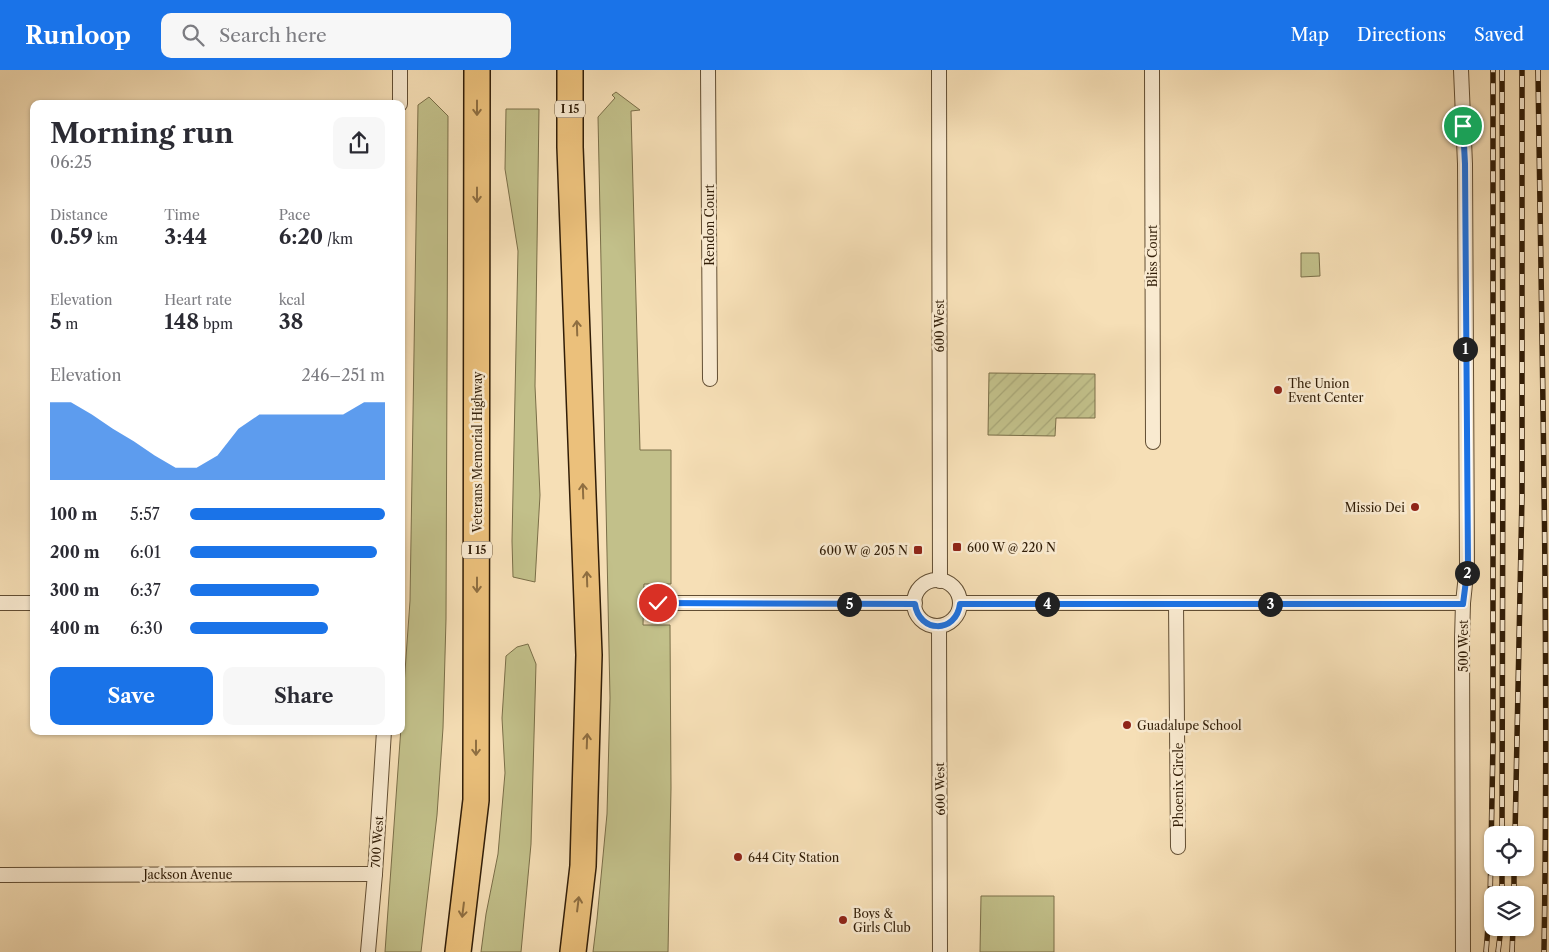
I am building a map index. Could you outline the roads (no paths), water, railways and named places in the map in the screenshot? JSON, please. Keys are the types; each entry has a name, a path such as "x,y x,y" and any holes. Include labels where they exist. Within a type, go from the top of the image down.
{"highway":[{"name":"Veterans Memorial Highway","path":"458,952 476,800 477,70"},
{"name":"I 15","path":"570,70 570,147 590,655 583,866 573,952"}],"street":[{"path":"400,70 400,100"},
{"name":"Rendon Court","path":"708,70 710,379"},
{"name":"600 West","path":"939,70 940,581"},
{"name":"Bliss Court","path":"1152,70 1153,442"},
{"name":"500 West","path":"1461,70 1465,164 1468,565 1463,604 1463,952"},
{"path":"940,581 952,586 956,591 960,604 959,610 952,621 939,626 923,621 918,616 915,604 917,593 924,585 940,581"},
{"path":"658,603 915,604"},
{"path":"0,604 30,604"},
{"path":"960,604 1463,604"},
{"name":"Phoenix Circle","path":"1176,604 1178,847"},
{"name":"600 West","path":"939,626 940,952"},
{"name":"700 West","path":"368,952 384,735"},
{"name":"Jackson Avenue","path":"0,875 375,874"}],"railway":[{"path":"1486,952 1490,903 1493,744 1493,70"},
{"path":"1502,70 1502,826"},
{"path":"1515,826 1522,496 1522,70"},
{"path":"1538,70 1546,732 1544,952"},
{"path":"1502,876 1502,886"},
{"path":"1514,876 1514,886"},
{"path":"1498,952 1500,936"},
{"path":"1512,952 1513,936"}],"place":[{"name":"The Union Event Center","path":"1278,390"},
{"name":"Missio Dei","path":"1415,507"},
{"name":"600 W @ 220 N","path":"957,547"},
{"name":"600 W @ 205 N","path":"918,550"},
{"name":"Guadalupe School","path":"1127,725"},
{"name":"644 City Station","path":"738,857"},
{"name":"Boys & Girls Club","path":"843,920"}]}
